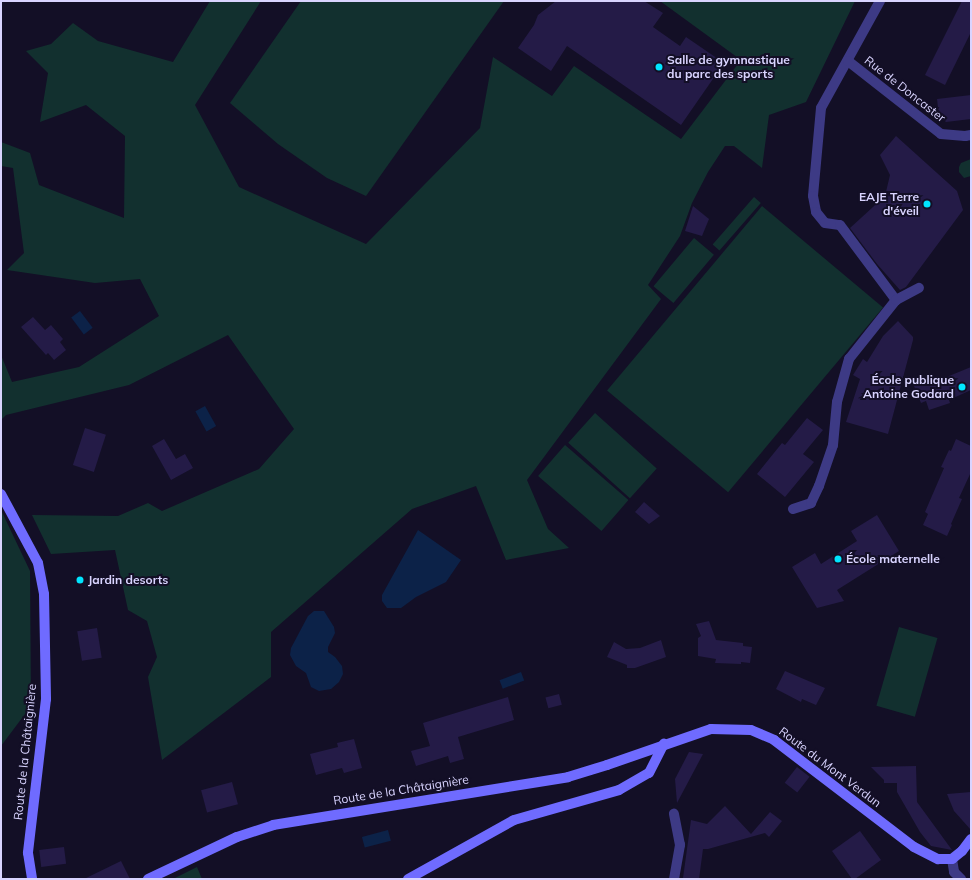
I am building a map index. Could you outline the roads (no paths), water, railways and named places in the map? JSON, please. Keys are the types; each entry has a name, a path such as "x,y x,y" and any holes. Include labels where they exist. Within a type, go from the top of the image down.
{"street":[{"path":"880,1 821,108 813,196 816,212 825,222 840,225 896,300"},
{"name":"Rue de Doncaster","path":"848,60 941,134 971,135"},
{"path":"793,509 811,504 819,486 833,445 837,402 849,359 896,300 919,288"},
{"name":"Route de la Châtaignière","path":"1,494 38,563 44,594 46,698 28,853 32,879"},
{"name":"Route du Mont Verdun","path":"664,744 711,729 751,730 774,740 914,847 938,859 952,859"},
{"path":"408,879 514,820 619,790 649,773 664,744"},
{"name":"Route de la Châtaignière","path":"148,879 237,837 273,824 568,777 607,766 664,744"},
{"path":"674,814 680,845 674,879"},
{"path":"962,879 954,872 952,859 962,851 971,839"}],"water":[{"path":"80,311 93,328 84,334 71,318"},
{"path":"205,406 216,426 207,431 195,411"},
{"path":"418,530 461,560 446,582 416,597 401,608 387,608 382,601 382,595"},
{"path":"314,611 324,611 334,627 335,633 328,647 328,652 335,657 342,666 343,674 339,682 331,689 319,691 311,687 306,673 296,666 290,655 291,648 308,616"},
{"path":"521,672 524,680 503,689 500,680"},
{"path":"388,830 391,841 365,848 362,837"}],"place":[{"name":"Salle de gymnastique du parc des sports","path":"659,67"},
{"name":"EAJE Terre d'éveil","path":"927,204"},
{"name":"École publique Antoine Godard","path":"962,387"},
{"name":"École maternelle","path":"838,559"},
{"name":"Jardin desorts","path":"80,580"}]}
